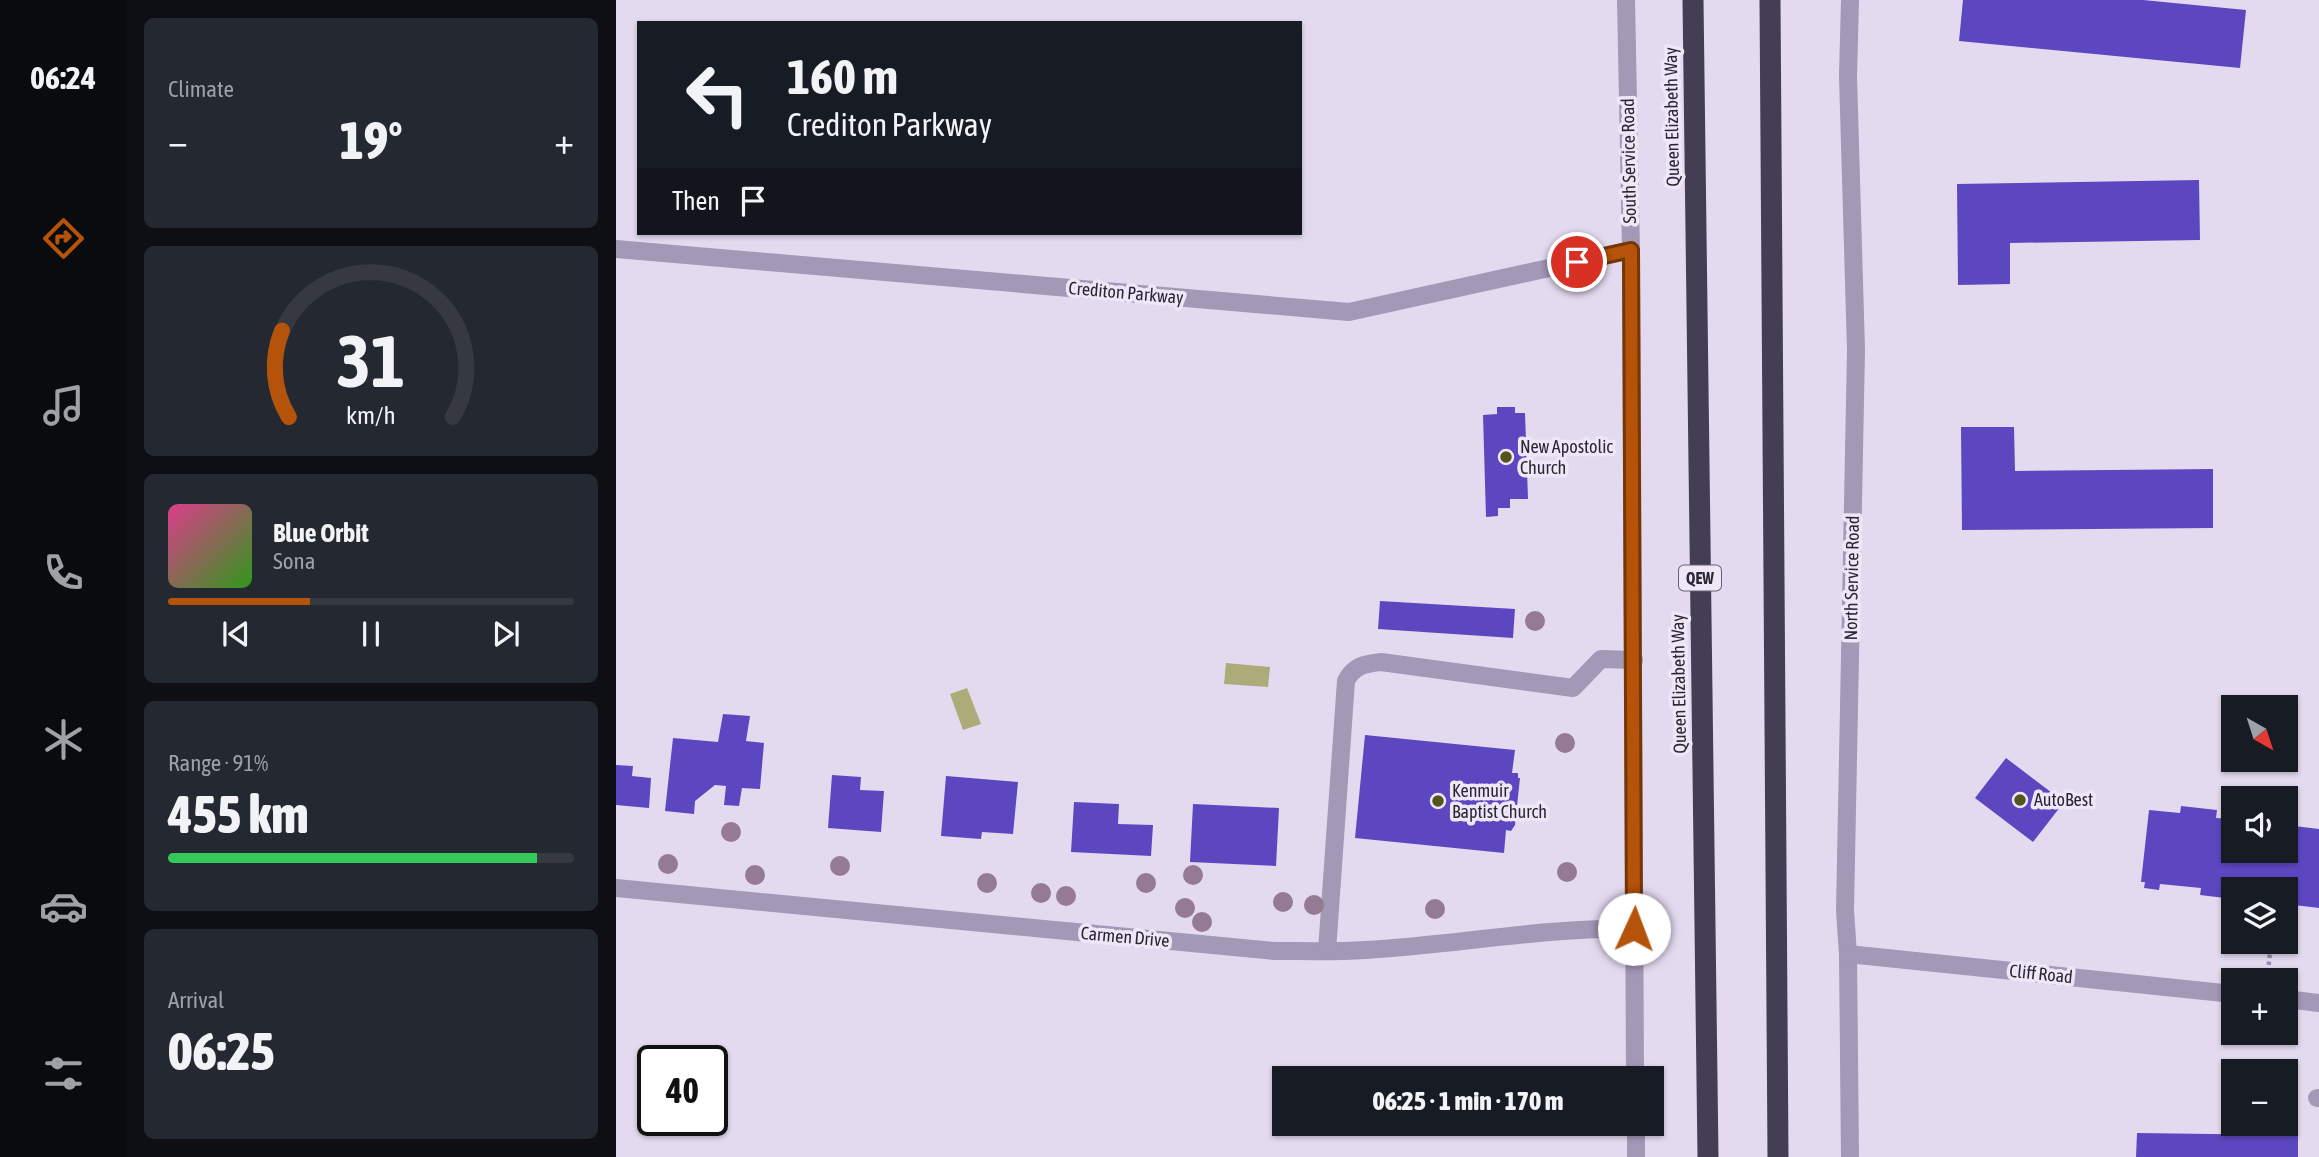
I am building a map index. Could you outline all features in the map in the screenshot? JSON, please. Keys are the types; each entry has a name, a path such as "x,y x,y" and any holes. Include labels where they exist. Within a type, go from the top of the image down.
{"highway":[{"name":"Queen Elizabeth Way","path":"1693,0 1708,1157"},
{"path":"1770,0 1778,1157"}],"street":[{"name":"South Service Road","path":"1626,0 1631,250 1635,1066"},
{"name":"North Service Road","path":"1850,0 1849,76 1856,350 1845,911 1848,954 1850,1157"},
{"name":"Crediton Parkway","path":"616,249 1349,312 1631,250"},
{"path":"1328,951 1346,681 1351,671 1363,665 1381,662 1573,688 1601,659 1634,660"},
{"name":"Carmen Drive","path":"616,888 1274,951 1365,950 1603,928 1634,929"},
{"name":"Cliff Road","path":"1848,954 2221,993"},
{"path":"2298,1000 2319,1003"},
{"path":"1636,1136 1636,1157"}],"shaded area":[{"path":"1226,663 1270,667 1268,687 1224,684"},
{"path":"967,688 981,724 963,730 950,694"}],"building":[{"path":"1963,0 2143,0 2246,10 2240,68 1959,41"},
{"path":"2199,180 2200,240 2010,243 2010,284 1958,285 1957,184"},
{"name":"New Apostolic Church","path":"1497,407 1515,407 1515,413 1525,413 1528,499 1510,499 1510,508 1498,508 1498,516 1486,517 1483,415 1497,414"},
{"path":"1961,427 2014,427 2015,471 2213,469 2213,528 1962,530"},
{"path":"1380,601 1515,609 1513,638 1378,629"},
{"path":"723,714 750,716 746,741 764,743 760,789 742,788 739,806 724,805 726,786 715,785 695,801 694,814 665,811 673,738 718,742"},
{"name":"Kenmuir Baptist Church","path":"1365,735 1515,750 1512,773 1518,773 1520,778 1515,825 1511,831 1506,830 1504,853 1355,838"},
{"name":"AutoBest","path":"2006,758 2064,802 2033,842 1975,798"},
{"path":"616,765 633,766 632,776 651,778 649,808 616,805"},
{"path":"832,775 861,777 860,790 884,791 881,832 828,828"},
{"path":"946,776 1018,782 1013,834 982,832 981,839 941,836"},
{"path":"1074,802 1119,804 1118,824 1153,825 1151,856 1071,852"},
{"path":"1193,804 1279,808 1276,866 1190,862"},
{"path":"2181,806 2217,810 2216,818 2221,818 2221,863 2298,863 2298,826 2319,829 2319,908 2298,905 2298,877 2221,877 2221,898 2200,895 2201,888 2160,884 2159,890 2144,888 2145,882 2141,882 2149,810 2180,813"},
{"path":"2137,1133 2298,1136 2298,1157 2136,1157"}],"place":[{"name":"New Apostolic Church","path":"1506,457"},
{"name":"AutoBest","path":"2020,800"},
{"name":"Kenmuir Baptist Church","path":"1438,801"}],"route":[{"path":"1577,262 1631,250 1636,895 1634,929"}]}
